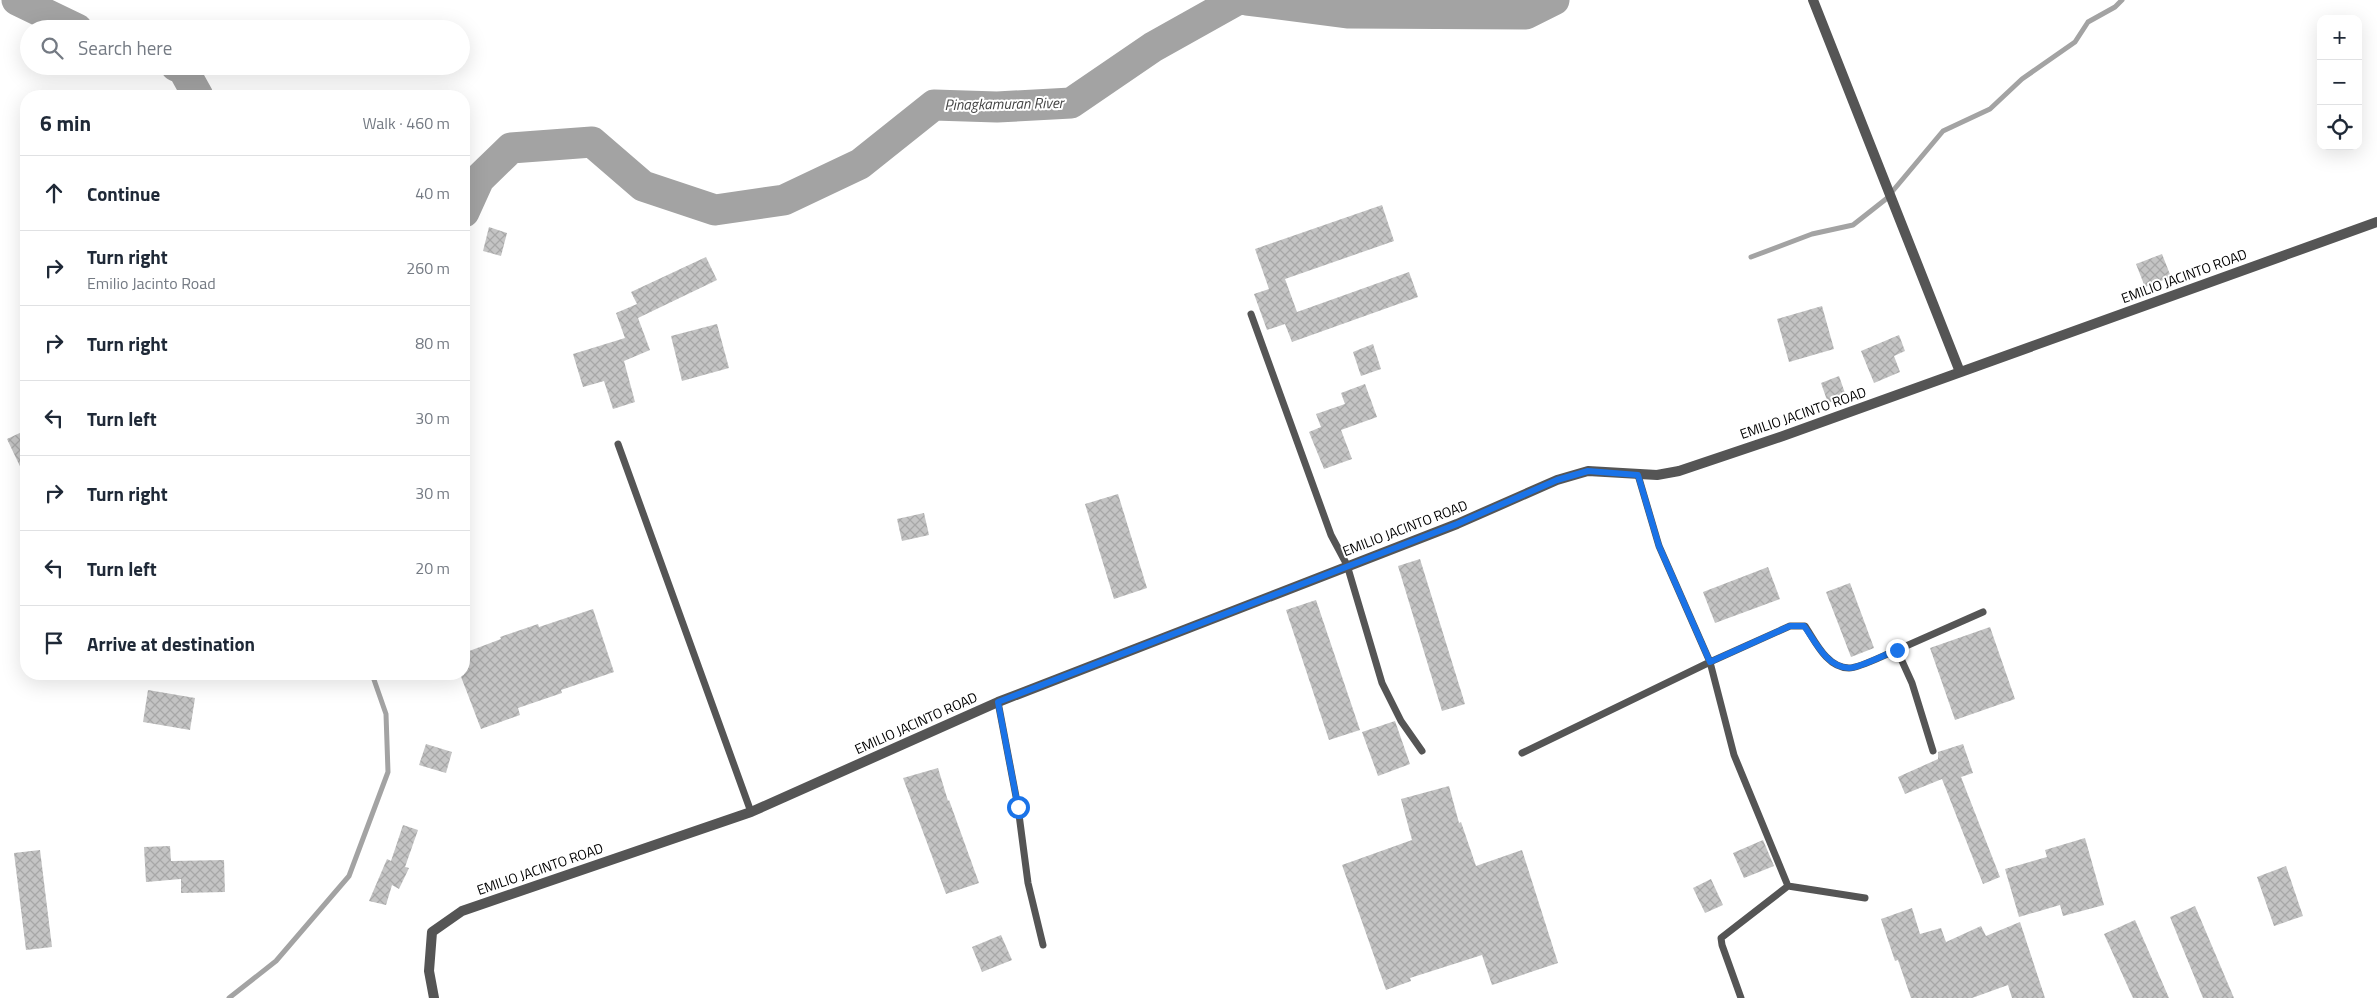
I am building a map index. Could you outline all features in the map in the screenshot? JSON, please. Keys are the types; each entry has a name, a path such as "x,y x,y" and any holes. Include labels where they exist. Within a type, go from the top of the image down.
{"street":[{"path":"1814,0 1960,372"},
{"name":"EMILIO JACINTO ROAD","path":"434,998 429,971 432,932 462,911 751,812 998,702 1457,524 1557,480 1588,471 1657,475 1679,471 2377,222"}],"lane":[{"path":"1251,314 1331,535 1347,566 1382,682 1401,722 1422,751"},
{"path":"618,444 751,812"},
{"path":"1638,475 1659,546 1710,662 1734,756 1788,886"},
{"path":"1522,754 1710,662 1790,626 1804,626 1824,655 1838,666 1850,668 1897,650 1983,612"},
{"path":"1897,650 1912,683 1933,751"},
{"path":"998,702 1018,807 1028,883 1043,945"},
{"path":"1742,998 1722,945 1722,938 1788,886 1865,898"}],"building":[{"path":"1382,205 1394,241 1285,279 1297,312 1409,272 1418,297 1292,342 1285,324 1267,330 1254,294 1269,289 1255,249"},
{"path":"489,227 507,233 501,256 483,251"},
{"path":"2162,254 2171,277 2145,287 2136,264"},
{"path":"706,257 717,280 638,318 650,350 624,361 635,402 613,409 604,381 583,387 573,354 625,338 616,313 637,304 631,292"},
{"path":"1822,306 1834,349 1789,362 1777,319"},
{"path":"717,324 729,368 682,381 671,336"},
{"path":"1899,335 1905,351 1894,356 1900,372 1874,383 1861,351"},
{"path":"1373,344 1381,369 1361,376 1353,352"},
{"path":"1839,376 1846,396 1828,403 1821,383"},
{"path":"1365,384 1377,417 1341,430 1352,459 1324,469 1309,432 1321,427 1316,414 1345,404 1341,393"},
{"path":"20,433 20,466 7,439"},
{"path":"1118,494 1147,588 1114,599 1085,504"},
{"path":"924,513 929,535 902,541 897,519"},
{"path":"1420,559 1465,704 1442,711 1398,566"},
{"path":"1768,567 1780,599 1715,623 1703,592"},
{"path":"1850,583 1874,648 1851,657 1826,592"},
{"path":"1316,600 1360,730 1329,740 1286,610"},
{"path":"593,609 614,672 561,690 562,693 518,708 520,715 481,729 462,680 470,680 470,651 501,639 500,637 538,624 539,627"},
{"path":"1990,627 2015,699 1955,720 1930,648"},
{"path":"148,690 195,698 190,730 143,722"},
{"path":"1395,721 1410,764 1378,776 1362,732"},
{"path":"426,744 452,752 446,773 419,765"},
{"path":"1963,744 1973,773 1961,777 2000,877 1983,884 1942,779 1905,794 1898,777 1938,759 1938,752"},
{"path":"938,768 948,801 979,883 946,894 903,778"},
{"path":"1449,786 1459,823 1461,822 1476,866 1522,850 1558,963 1492,985 1482,955 1410,978 1411,981 1386,990 1342,865 1412,840 1401,799"},
{"path":"403,825 418,830 405,867 409,868 399,889 392,885 386,905 369,901 387,859 391,861"},
{"path":"2085,838 2104,905 2063,916 2060,905 2019,917 2005,869 2047,857 2045,850"},
{"path":"1763,840 1774,866 1744,878 1733,853"},
{"path":"170,846 171,861 224,860 225,892 181,893 181,879 146,882 144,847"},
{"path":"40,850 52,947 26,950 14,853"},
{"path":"2286,866 2303,916 2274,926 2257,877"},
{"path":"1711,879 1723,905 1705,913 1693,888"},
{"path":"2195,906 2234,998 2203,998 2170,917"},
{"path":"1912,908 1920,934 1941,928 1946,942 1981,926 1986,936 2020,922 2045,998 2012,998 2008,985 1972,998 1911,998 1898,960 1895,961 1881,919"},
{"path":"2135,920 2169,998 2133,998 2104,934"},
{"path":"1001,935 1012,960 982,972 972,947"}],"waterway":[{"name":"Pinagkamuran River","path":"17,0 58,20"},
{"name":"Pinagkamuran River","path":"470,199 479,179 511,148 592,142 643,186 715,210 784,200 860,164 934,105 997,107 1071,103 1153,47 1237,0"},
{"name":"Pinagkamuran River","path":"1247,0 1349,13 1526,14 1554,0"},
{"path":"1751,257 1812,234 1853,225 1886,199 1943,131 1990,109 2022,79 2075,42 2088,22 2115,7 2122,0"},
{"name":"Pinagkamuran River","path":"186,75 195,90"},
{"path":"229,998 276,961 349,876 388,772 386,714 374,680"}],"route":[{"path":"1018,807 998,702 1457,524 1557,480 1588,471 1638,475 1659,546 1710,662 1790,626 1804,626 1824,655 1838,666 1850,668 1897,650"}]}
